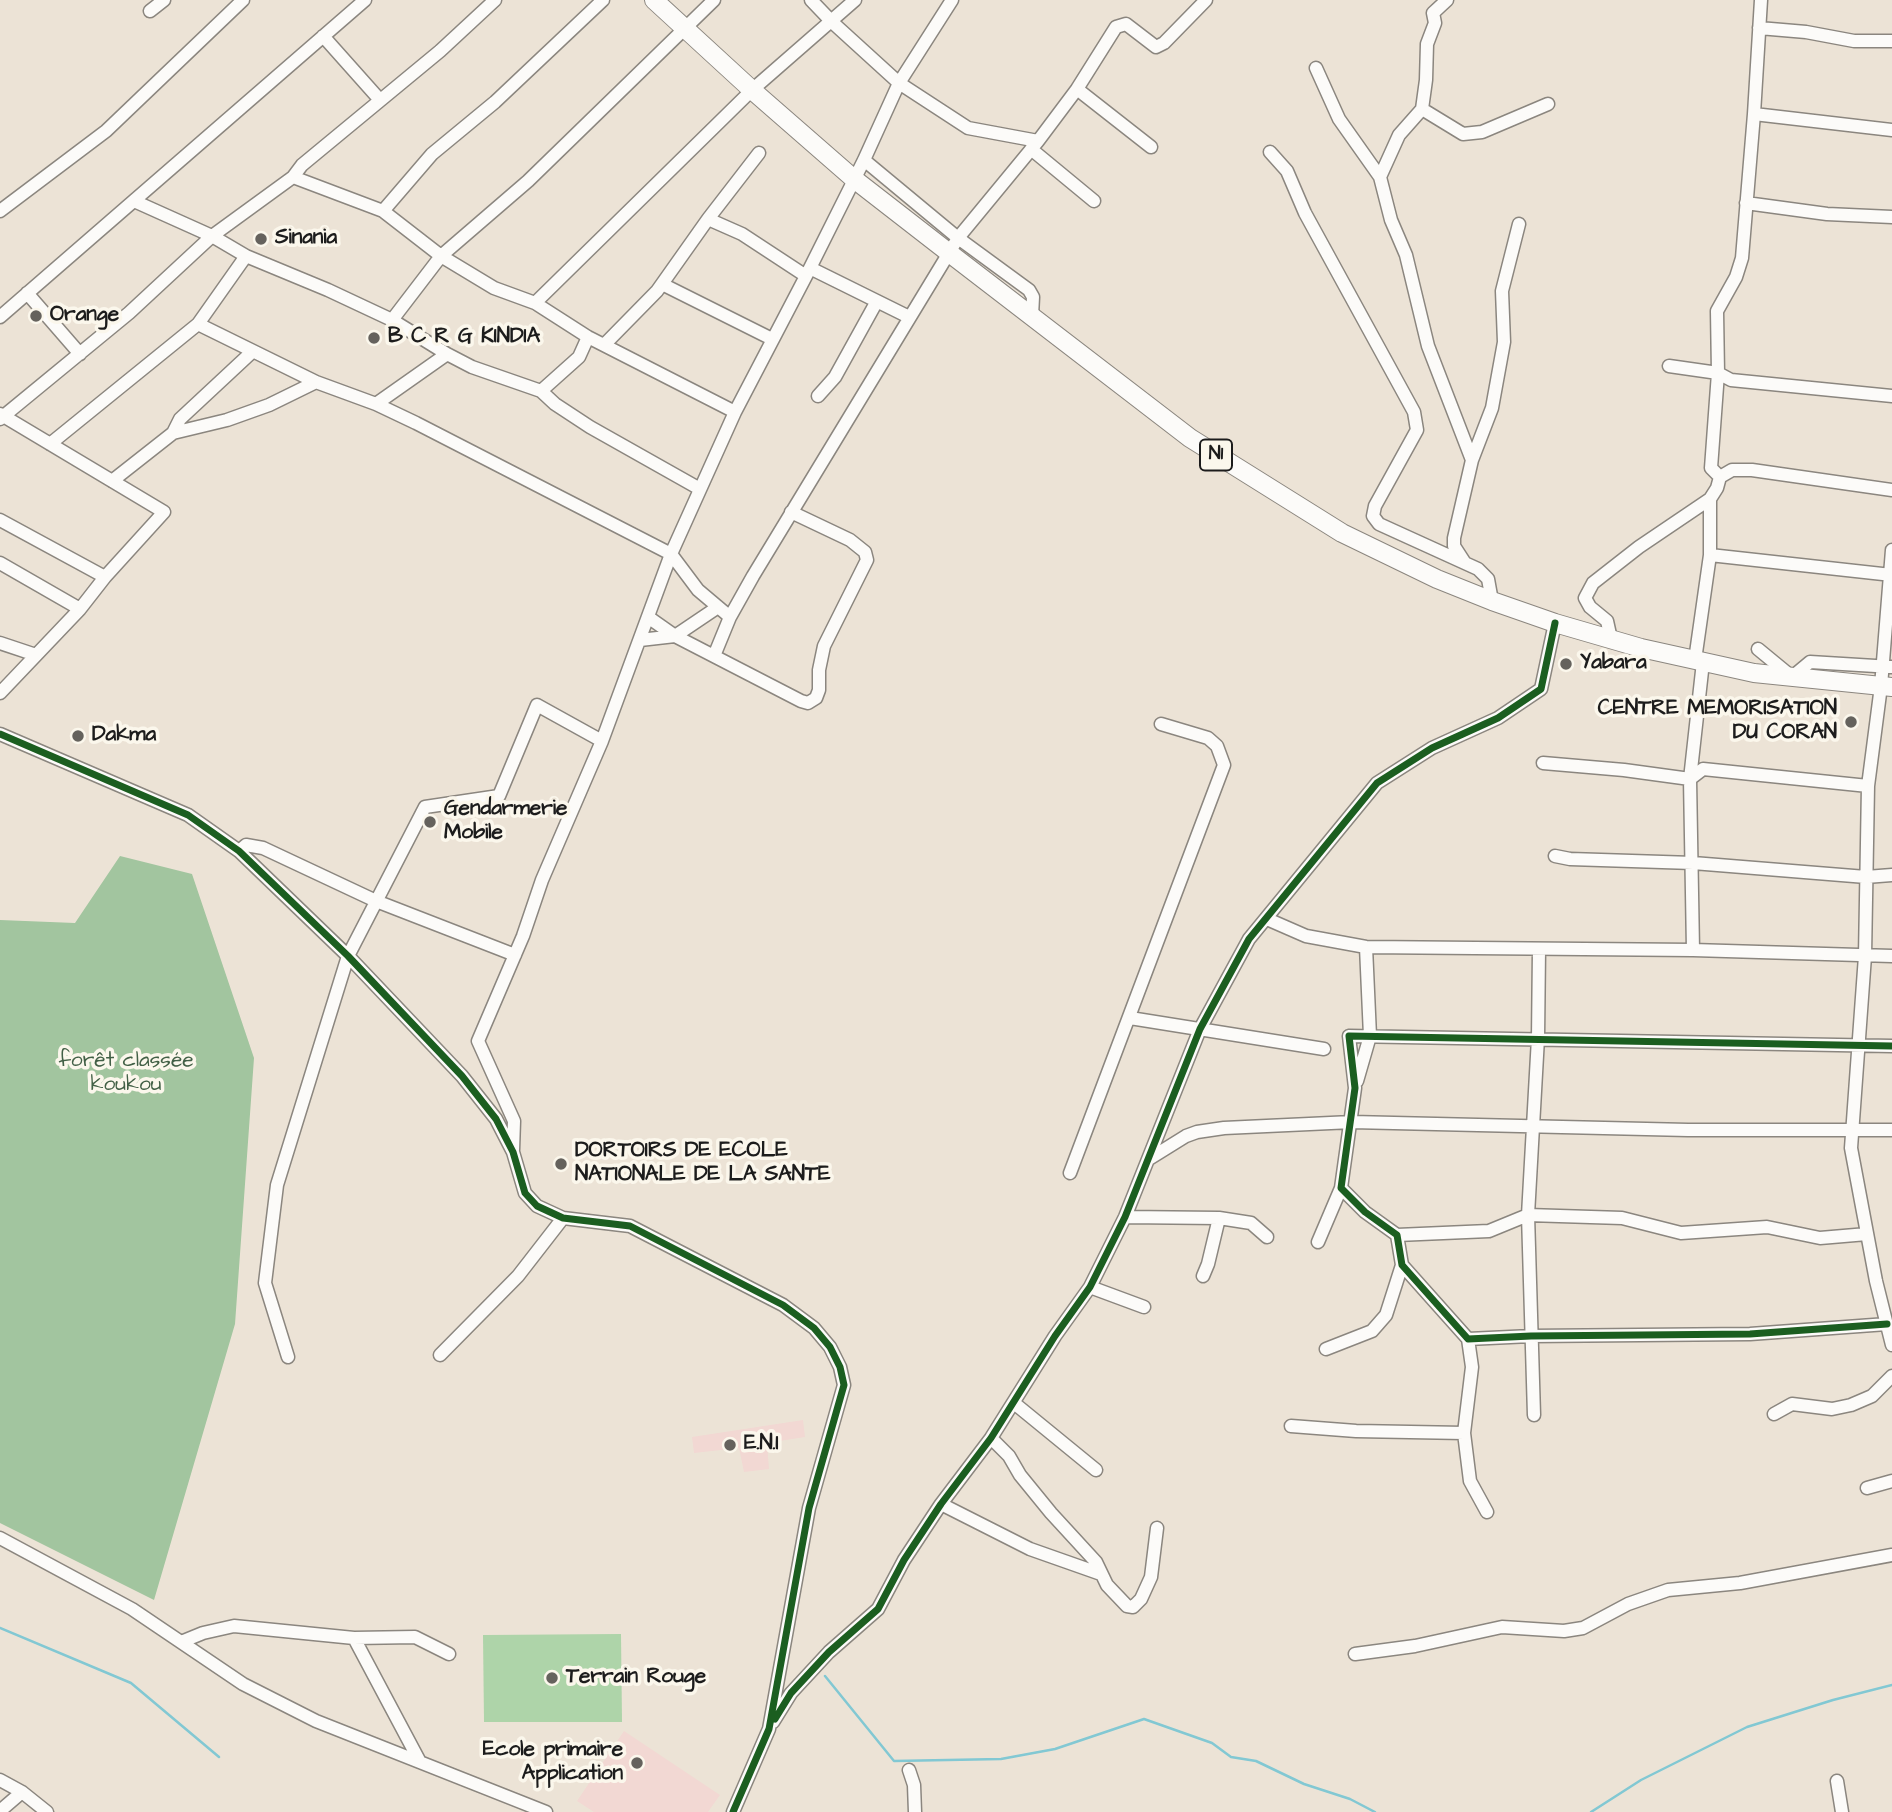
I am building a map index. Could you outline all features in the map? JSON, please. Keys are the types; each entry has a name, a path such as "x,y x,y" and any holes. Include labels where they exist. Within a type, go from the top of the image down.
{"highway":[{"name":"N1","path":"654,0 854,178 953,245 1032,316 1190,438 1342,533 1437,579 1492,601 1611,639 1754,673 1886,687"}],"street":[{"path":"150,11 164,0"},
{"path":"0,211 106,131 243,0"},
{"path":"0,317 323,36 350,5 365,0"},
{"path":"0,693 80,609 104,577 163,512 1,416 129,313 212,236 293,177 302,165 440,51 495,0"},
{"path":"383,211 432,154 495,102 603,0"},
{"path":"392,320 441,256 528,181 714,0"},
{"path":"811,0 899,83 968,128 1035,145 1094,201"},
{"path":"535,303 752,90 855,0"},
{"path":"513,1152 514,1121 478,1041 515,955 542,880 602,741 671,554 735,412 864,160 899,83 952,0"},
{"path":"714,656 730,617 953,245 1077,89 1116,27 1126,24 1156,47 1164,43 1205,0"},
{"path":"1380,177 1399,135 1422,109 1427,44 1435,23 1433,13 1447,0"},
{"path":"1611,639 1607,621 1590,607 1585,598 1593,583 1639,547 1710,499 1717,488 1721,472 1717,312 1736,277 1742,258 1761,0"},
{"path":"1759,27 1854,41 1892,41"},
{"path":"323,36 380,100"},
{"path":"1316,68 1339,118 1380,177 1391,220 1406,255 1428,346 1472,460"},
{"path":"1077,89 1151,147"},
{"path":"1422,109 1463,134 1482,132 1548,104"},
{"path":"1754,114 1892,130"},
{"path":"1270,152 1287,171 1306,213 1414,412 1417,430 1375,506 1373,516 1379,524 1450,551 1466,564 1478,569 1488,579 1492,601"},
{"path":"604,345 662,284 759,153"},
{"path":"864,160 953,245"},
{"path":"293,177 383,211 441,256 494,288 535,303 588,337 735,412"},
{"path":"134,201 212,236 246,256 392,320 472,367 541,391 555,404 590,427 700,489"},
{"path":"1746,203 1827,214 1892,217"},
{"path":"708,219 742,234 808,272 909,317"},
{"path":"1450,551 1472,460 1492,408 1504,342 1502,291 1519,224"},
{"path":"50,444 198,324 246,256"},
{"path":"662,284 772,339"},
{"path":"27,293 80,354"},
{"path":"817,396 835,377 877,301"},
{"path":"198,324 316,382 376,404 484,456 671,554 698,590 730,617"},
{"path":"541,391 579,357 588,337"},
{"path":"112,481 173,433 180,419 253,351"},
{"path":"376,404 447,354"},
{"path":"1669,366 1718,373 1731,380 1892,396"},
{"path":"173,433 227,421 269,405 316,382"},
{"path":"1721,472 1752,471 1892,490"},
{"path":"1693,950 1690,779 1710,555 1710,499"},
{"path":"648,617 675,636 801,701 808,703 816,698 824,646 867,560 865,552 850,540 792,512"},
{"path":"0,520 104,577"},
{"path":"1892,550 1886,687 1868,786 1865,956 1860,1045 1851,1131 1851,1148 1867,1234 1892,1345"},
{"path":"1710,555 1891,575"},
{"path":"0,563 80,609"},
{"path":"639,640 675,636 718,607"},
{"path":"733,1812 769,1728 791,1693 829,1652 878,1609 904,1560 940,1504 991,1438 1090,1287 1125,1217 1200,1029 1249,939 1377,783 1432,748 1498,718 1541,689 1555,623"},
{"path":"0,643 36,655"},
{"path":"1758,649 1792,677 1810,662 1887,666"},
{"path":"288,1357 265,1283 277,1185 348,956 376,901 425,807 499,796 537,705 602,741"},
{"path":"1070,1173 1224,765 1217,746 1208,738 1161,724"},
{"path":"0,734 188,815 239,851 348,956 462,1076 496,1119 513,1152 525,1193 537,1206 563,1218 630,1226 783,1305 814,1328 830,1347 841,1367 844,1385 809,1508 769,1728"},
{"path":"1543,763 1624,769 1690,779 1703,769 1868,786"},
{"path":"239,851 246,845 264,848 376,901 515,955"},
{"path":"1555,856 1570,859 1693,863 1866,877 1892,875"},
{"path":"1267,919 1306,936 1366,947 1693,950 1892,956"},
{"path":"1318,1242 1341,1188 1355,1088 1370,1036 1366,947"},
{"path":"1534,1415 1528,1215 1538,1038 1539,950"},
{"path":"1130,1018 1324,1049"},
{"path":"1355,1088 1349,1036 1892,1046"},
{"path":"1149,1158 1197,1132 1352,1122 1892,1130"},
{"path":"1341,1188 1365,1212 1397,1235 1489,1231 1528,1215 1622,1218 1681,1233 1767,1227 1819,1238 1867,1234"},
{"path":"1125,1217 1219,1218 1251,1223 1267,1237"},
{"path":"440,1355 518,1276 563,1218"},
{"path":"1203,1276 1219,1218"},
{"path":"1326,1349 1372,1331 1386,1315 1402,1265 1397,1235"},
{"path":"1402,1265 1468,1339 1472,1367 1464,1433 1470,1481 1487,1512"},
{"path":"1090,1287 1144,1307"},
{"path":"1468,1339 1750,1334 1887,1324"},
{"path":"1774,1414 1792,1404 1832,1409 1852,1405 1872,1396 1892,1376"},
{"path":"1014,1403 1096,1471"},
{"path":"1291,1426 1356,1432 1464,1433"},
{"path":"991,1438 1009,1456 1020,1475 1051,1513 1096,1562 1107,1585 1127,1606 1133,1607 1141,1599 1152,1577 1157,1528"},
{"path":"1867,1488 1892,1481"},
{"path":"940,1504 1030,1549 1101,1574"},
{"path":"0,1538 132,1609 243,1684 304,1715 546,1812"},
{"path":"1354,1654 1415,1646 1502,1627 1564,1631 1583,1628 1628,1604 1668,1590 1740,1583 1892,1555"},
{"path":"181,1642 203,1633 234,1626 354,1638 415,1637 449,1654"},
{"path":"354,1638 420,1762"},
{"path":"909,1770 914,1785 915,1812"},
{"path":"0,1780 22,1792 47,1812"},
{"path":"1837,1781 1842,1812"},
{"path":"0,1811 22,1792"}],"shaded area":[{"name":"E.N.I","path":"803,1420 805,1437 767,1443 769,1469 744,1472 739,1448 694,1453 692,1437"},
{"name":"Ecole primaire Application","path":"624,1731 720,1795 708,1812 594,1812 577,1801"}],"green space":[{"name":"forêt classée koukou","path":"120,856 192,874 254,1058 235,1324 154,1600 0,1523 0,920 75,923"},
{"name":"Terrain Rouge","path":"621,1634 622,1722 484,1722 483,1635"}],"waterway":[{"path":"0,1628 131,1683 219,1757"},
{"path":"825,1676 894,1761 1001,1759 1055,1749 1144,1719 1212,1743 1231,1757 1256,1761 1304,1784 1350,1799 1375,1812"},
{"path":"1591,1812 1641,1780 1747,1727 1892,1685"}],"cycle path":[{"path":"775,1719 791,1693 829,1652 878,1609 904,1560 941,1504 991,1438 1055,1336 1090,1287 1125,1217 1200,1029 1249,939 1377,783 1432,748 1498,718 1541,689 1555,623"},
{"path":"0,734 188,815 239,851 348,956 462,1076 496,1119 513,1152 525,1193 537,1206 563,1218 630,1226 783,1305 814,1328 830,1347 840,1367 844,1385 809,1508 769,1729 733,1812"},
{"path":"1887,1324 1750,1334 1468,1339 1402,1265 1397,1235 1365,1212 1341,1188 1355,1088 1349,1036 1892,1046"}],"place":[{"name":"Sinania","path":"261,239"},
{"name":"Orange","path":"36,316"},
{"name":"B C R G KINDIA","path":"374,338"},
{"name":"Yabara","path":"1566,664"},
{"name":"CENTRE MEMORISATION DU CORAN","path":"1851,722"},
{"name":"Dakma","path":"78,736"},
{"name":"Gendarmerie Mobile","path":"430,822"},
{"name":"DORTOIRS DE ECOLE NATIONALE DE LA SANTE","path":"561,1164"},
{"name":"E.N.I","path":"730,1445"},
{"name":"Terrain Rouge","path":"552,1678"},
{"name":"Ecole primaire Application","path":"637,1763"}]}
